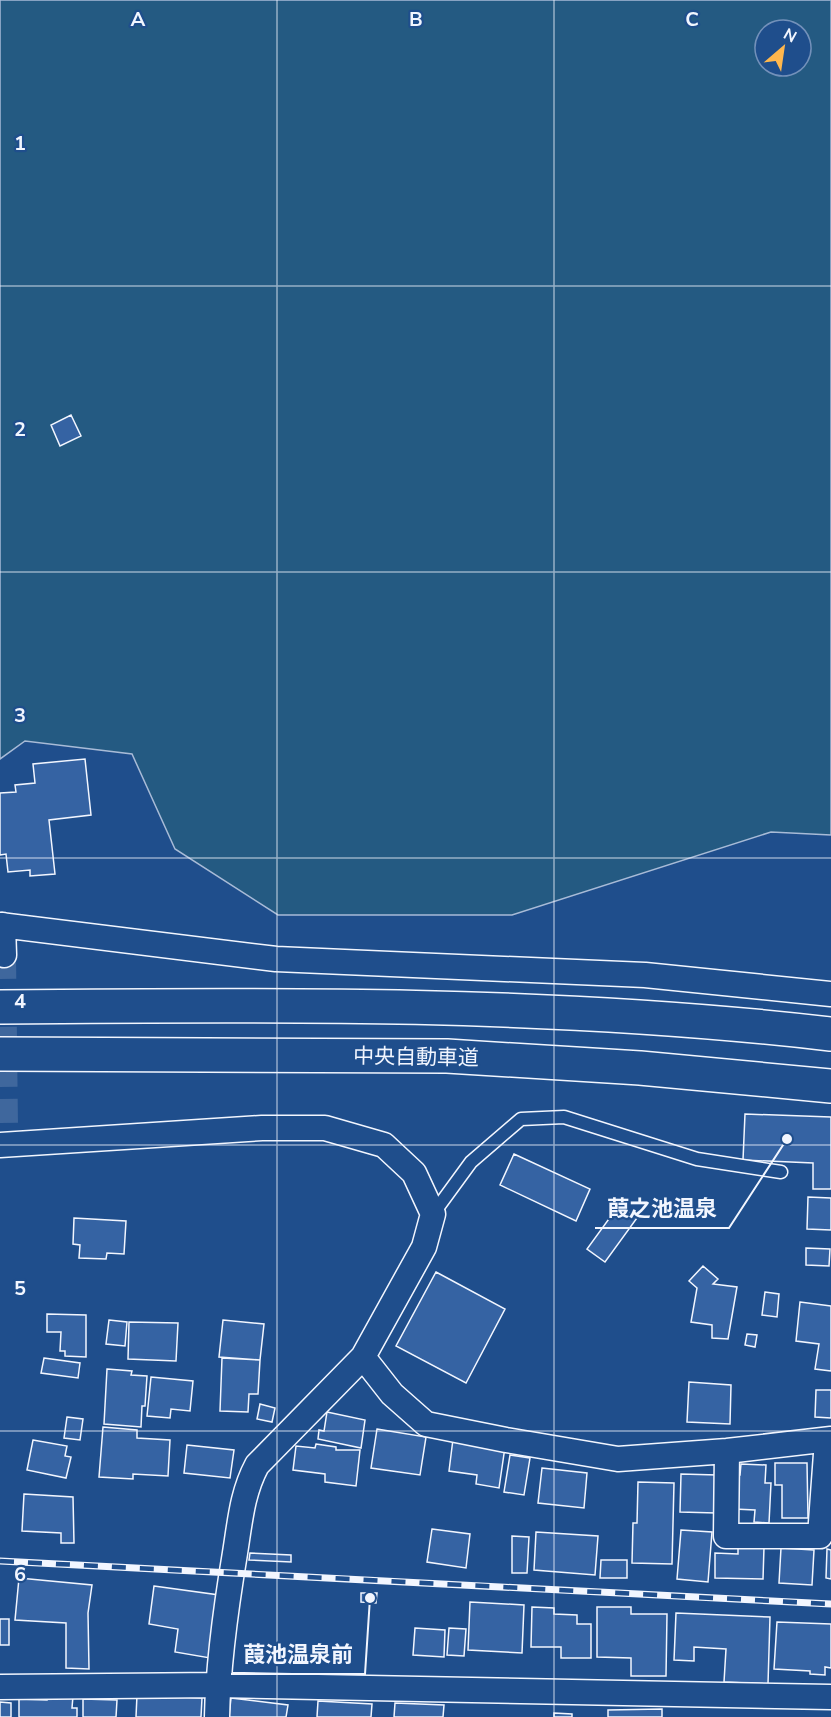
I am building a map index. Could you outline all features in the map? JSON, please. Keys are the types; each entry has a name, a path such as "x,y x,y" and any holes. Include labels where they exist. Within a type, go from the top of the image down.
{"highway":[{"path":"0,1007 263,1004 464,1010 649,1018 831,1034"},
{"name":"中央自動車道","path":"0,1054 447,1056 640,1068 831,1086"}],"street":[{"path":"4,955 2,925 276,959 645,975 831,994"},
{"path":"4,1139 262,1128 325,1128 384,1145 414,1173 433,1214 424,1247 363,1357 257,1465 246,1486 218,1685 217,1717"},
{"path":"363,1357 392,1394 426,1424 618,1459 727,1451 829,1439 820,1536 726,1536 727,1451"},
{"path":"0,1687 218,1685 831,1697"}],"lane":[{"path":"433,1214 471,1162 521,1119 564,1117 697,1159 781,1172"}],"shaded area":[{"path":"0,0 831,0 831,835 771,832 512,915 278,915 175,849 132,754 25,741 0,759"}],"building":[{"path":"71,415 81,436 60,446 51,425"},
{"path":"85,759 91,815 49,820 55,874 30,876 30,870 8,872 6,854 0,855 0,793 16,792 15,785 35,783 33,764"},
{"path":"745,1114 831,1117 831,1189 813,1189 813,1163 743,1160"},
{"path":"514,1154 590,1189 576,1221 500,1185"},
{"path":"808,1197 831,1198 831,1230 807,1229"},
{"path":"619,1205 637,1218 605,1262 587,1249"},
{"path":"74,1218 126,1221 124,1254 107,1253 106,1259 79,1258 80,1245 73,1244"},
{"path":"806,1248 830,1249 829,1266 806,1265"},
{"path":"703,1266 718,1279 713,1284 737,1287 728,1339 712,1338 712,1325 691,1322 697,1288 689,1281"},
{"path":"436,1272 505,1309 466,1383 396,1346"},
{"path":"765,1292 779,1294 777,1317 762,1315"},
{"path":"800,1302 831,1306 831,1371 815,1369 819,1344 796,1341"},
{"path":"47,1314 86,1315 86,1357 65,1356 65,1351 60,1351 61,1332 47,1332"},
{"path":"109,1320 127,1322 125,1346 106,1344"},
{"path":"223,1320 264,1324 260,1360 219,1357"},
{"path":"129,1322 178,1323 176,1361 128,1359"},
{"path":"747,1334 757,1335 755,1347 745,1345"},
{"path":"44,1358 80,1363 78,1378 41,1373"},
{"path":"222,1358 260,1360 258,1394 249,1394 248,1412 220,1411"},
{"path":"107,1369 132,1371 131,1375 147,1376 141,1427 104,1424"},
{"path":"151,1377 193,1381 190,1411 171,1409 170,1418 147,1416"},
{"path":"689,1382 731,1385 730,1424 687,1422"},
{"path":"816,1390 831,1390 831,1418 815,1417"},
{"path":"260,1404 275,1408 272,1422 257,1419"},
{"path":"327,1412 365,1420 361,1448 318,1439 319,1430 324,1431"},
{"path":"67,1417 83,1419 80,1440 64,1438"},
{"path":"103,1427 137,1430 137,1438 170,1440 168,1476 133,1474 133,1479 99,1477"},
{"path":"377,1429 426,1437 420,1475 371,1468"},
{"path":"453,1439 505,1447 499,1488 476,1484 477,1475 449,1471"},
{"path":"33,1440 67,1446 65,1456 71,1457 66,1478 27,1470"},
{"path":"316,1444 336,1447 336,1450 360,1450 356,1486 325,1482 325,1474 293,1470 296,1446 315,1448"},
{"path":"187,1445 234,1450 230,1478 184,1473"},
{"path":"510,1455 530,1458 524,1495 504,1492"},
{"path":"775,1463 807,1463 808,1518 782,1518 782,1485 775,1485"},
{"path":"741,1464 766,1465 765,1483 771,1483 769,1523 754,1522 755,1510 734,1509 735,1475 740,1475"},
{"path":"542,1468 587,1473 584,1508 538,1503"},
{"path":"681,1474 717,1475 716,1513 680,1512"},
{"path":"638,1482 674,1483 672,1564 632,1563 633,1523 637,1523"},
{"path":"24,1494 73,1497 74,1543 61,1543 61,1533 22,1531"},
{"path":"432,1529 470,1534 466,1568 427,1562"},
{"path":"681,1530 712,1532 708,1582 677,1579"},
{"path":"536,1532 598,1536 595,1575 534,1570"},
{"path":"512,1536 529,1537 527,1573 512,1573"},
{"path":"738,1546 764,1547 763,1579 715,1578 715,1553 738,1554"},
{"path":"781,1548 814,1550 812,1585 779,1583"},
{"path":"827,1549 831,1550 831,1579 826,1578"},
{"path":"250,1553 291,1555 291,1562 249,1560"},
{"path":"601,1560 627,1560 627,1578 600,1578"},
{"path":"19,1578 92,1585 88,1613 89,1669 66,1668 66,1623 15,1620"},
{"path":"154,1586 219,1595 210,1658 175,1652 178,1629 149,1624"},
{"path":"361,1593 377,1593 376,1603 361,1602"},
{"path":"470,1602 524,1605 522,1653 468,1650"},
{"path":"532,1607 554,1608 554,1614 577,1615 577,1624 591,1624 591,1658 561,1658 561,1647 531,1647"},
{"path":"597,1607 631,1607 631,1614 667,1614 666,1676 631,1676 631,1658 597,1657"},
{"path":"676,1613 770,1617 768,1684 724,1682 726,1649 694,1647 694,1661 674,1660"},
{"path":"0,1619 9,1619 9,1645 0,1645"},
{"path":"777,1622 831,1624 831,1668 825,1667 825,1675 810,1674 810,1671 774,1669"},
{"path":"415,1628 445,1630 444,1657 413,1655"},
{"path":"449,1628 466,1629 464,1656 447,1655"},
{"path":"47,1695 73,1696 72,1708 77,1708 77,1717 19,1717 19,1699 47,1700"},
{"path":"137,1695 202,1698 201,1717 136,1717"},
{"path":"231,1698 288,1705 286,1717 229,1717"},
{"path":"83,1699 117,1700 116,1717 83,1717"},
{"path":"318,1701 372,1704 371,1717 317,1717"},
{"path":"0,1702 11,1703 11,1717 0,1717"},
{"path":"395,1703 444,1705 443,1717 394,1717"},
{"path":"662,1709 662,1717 608,1717 608,1710"},
{"path":"554,1713 572,1714 572,1717 554,1717"}],"tunnel":[{"path":"4,955 6,1126"}],"railway":[{"path":"0,1561 831,1604"}],"place":[{"name":"葭之池温泉","path":"787,1139"},
{"name":"葭池温泉前","path":"370,1598"}]}
